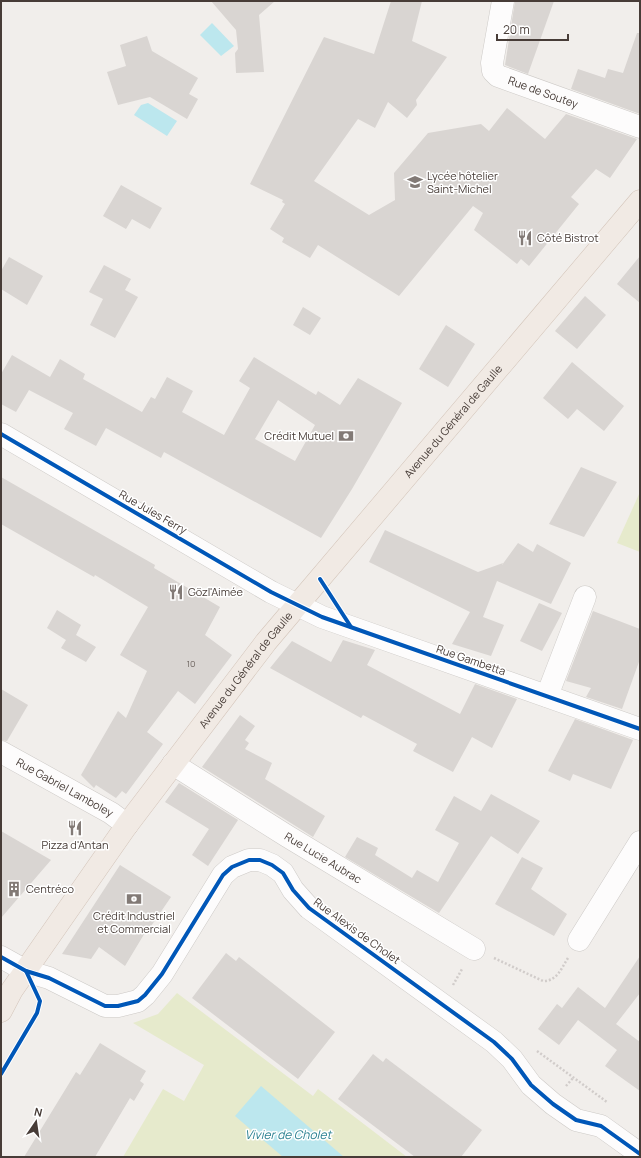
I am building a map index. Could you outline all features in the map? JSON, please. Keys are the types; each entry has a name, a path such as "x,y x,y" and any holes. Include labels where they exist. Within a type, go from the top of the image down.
{"main road":[{"name":"Avenue du Général de Gaulle","path":"1,1011 12,990 127,825 266,642 640,201"}],"street":[{"name":"Rue de Soutey","path":"503,1 492,63 493,71 498,76 640,127"},
{"name":"Rue Jules Ferry","path":"1,434 271,592 298,605"},
{"path":"547,696 585,597"},
{"name":"Rue Gambetta","path":"298,605 322,618 640,729"},
{"name":"Rue Gabriel Lamboley","path":"1,752 111,813 127,825"},
{"name":"Rue Lucie Aubrac","path":"173,764 287,836 474,949"},
{"path":"579,940 640,842"},
{"name":"Rue Alexis de Cholet","path":"1,957 26,971 49,978 105,1006 118,1006 138,1001 146,995 162,974 223,875 232,867 249,860 260,860 272,865 283,873 293,890 309,908 494,1042 512,1059 531,1085 553,1104 576,1120 601,1126 640,1154"}],"path":[{"path":"452,989 474,949 543,981 549,981 555,979 579,940"},
{"path":"534,1050 610,1104"}],"green space":[{"path":"640,492 640,552 617,543"},
{"path":"177,993 313,1096 318,1089 407,1157 123,1157 163,1089 184,1101 204,1065 133,1023 158,1014"}],"water":[{"path":"212,23 234,46 221,56 200,35"},
{"path":"148,103 177,121 167,136 134,115 141,105"},
{"name":"Vivier de Cholet","path":"261,1086 344,1157 283,1157 235,1116"}],"building":[{"path":"211,1 275,1 259,15 264,72 236,73 235,53 238,49 236,30"},
{"path":"391,1 422,1 412,41 447,57 416,100 417,105 407,118 388,102 375,128 358,119 314,181 369,215 395,200 394,173 428,133 481,124 489,131 507,108 545,139 566,114 637,139 610,178 596,169 571,197 579,204 529,266 521,259 517,264 474,230 483,213 473,206 399,296 318,245 310,258 282,242 284,238 270,229 285,204 282,202 283,200 250,184 324,37 374,54"},
{"path":"515,1 554,1 528,74 505,65"},
{"path":"637,33 640,33 640,114 571,89 578,69 605,78 608,69 623,73"},
{"path":"147,36 152,51 198,78 189,94 198,99 187,119 150,97 118,105 107,72 126,66 120,45"},
{"path":"121,185 162,208 150,229 132,219 126,229 103,216"},
{"path":"640,256 640,303 617,284"},
{"path":"9,257 43,276 27,305 1,289 1,271"},
{"path":"104,265 131,279 125,290 138,297 115,338 90,325 103,299 89,292"},
{"path":"585,296 606,315 577,349 555,331"},
{"path":"303,307 321,318 310,335 293,325"},
{"path":"446,325 475,344 448,387 419,369"},
{"path":"12,355 50,377 60,359 85,374 83,379 142,412 151,397 155,399 167,377 193,391 182,412 224,435 250,388 239,381 254,357 316,395 318,391 340,405 358,378 402,403 352,489 321,538 164,452 161,458 106,428 96,446 64,429 73,413 29,390 16,412 1,404 1,374","holes":["278,400 315,425 295,461 255,439"]},
{"path":"572,362 624,406 604,431 577,409 568,419 543,398"},
{"path":"581,467 617,482 584,537 549,524"},
{"path":"1,477 155,565 154,568 220,607 205,635 232,655 195,704 178,691 147,732 163,744 126,794 122,791 116,798 96,785 94,788 81,775 118,711 126,718 147,671 120,655 148,607 95,575 94,577 1,524"},
{"path":"385,530 478,572 503,563 502,565 518,543 533,552 537,544 571,563 551,604 497,581 483,617 504,625 491,656 452,644 470,612 369,562"},
{"path":"539,603 562,613 542,651 520,641"},
{"path":"57,610 81,625 76,635 96,647 86,662 61,648 66,640 47,628"},
{"path":"593,611 640,629 640,659 622,709 586,697 591,688 566,681"},
{"path":"343,640 375,650 367,665 460,714 475,684 517,699 492,748 472,737 453,772 413,751 417,744 363,715 361,718 270,668 292,641 331,662"},
{"path":"1,689 28,705 7,741 1,740"},
{"path":"240,715 255,726 245,740 249,743 245,749 272,763 265,779 325,816 313,837 202,767"},
{"path":"575,719 633,740 611,789 573,774 570,781 548,771"},
{"path":"179,783 238,820 208,866 192,855 209,829 165,802"},
{"path":"491,794 540,821 518,854 491,836 439,913 345,857 357,837 378,848 375,855 412,878 417,870 438,882 459,843 435,830 454,796 481,811"},
{"name":"Centréco","path":"1,831 51,860 1,918"},
{"path":"522,857 543,868 531,889 567,914 554,936 495,904"},
{"path":"120,865 171,897 147,932 146,931 125,966 99,947 91,959 62,954"},
{"path":"226,953 236,961 239,957 335,1032 298,1079 192,998"},
{"path":"640,956 640,993 616,1024 640,1042 640,1091 605,1066 617,1050 578,1020 559,1045 538,1029 557,1004 562,1008 578,987 605,1008"},
{"path":"100,1043 146,1071 140,1081 144,1084 134,1101 130,1098 95,1157 24,1157 76,1072 80,1075"},
{"path":"373,1054 383,1062 386,1058 482,1130 461,1157 415,1157 338,1099"}],"cycle path":[{"path":"1,434 271,592 322,617 640,729"},
{"path":"320,579 351,627"},
{"path":"1,957 26,971 49,978 105,1006 118,1006 138,1001 145,995 162,974 223,875 232,867 249,860 260,860 272,865 283,873 293,890 309,908 494,1042 512,1059 531,1085 553,1104 576,1120 601,1126 640,1154"},
{"path":"1,1074 37,1013 40,1001 26,971"}],"place":[{"name":"Lycée hôtelier Saint-Michel","path":"415,182"},
{"name":"Côté Bistrot","path":"525,238"},
{"name":"Crédit Mutuel","path":"346,436"},
{"name":"Gözl'Aimée","path":"176,592"},
{"name":"Pizza d'Antan","path":"75,828"},
{"name":"Centréco","path":"14,889"},
{"name":"Crédit Industriel et Commercial","path":"134,899"}]}
